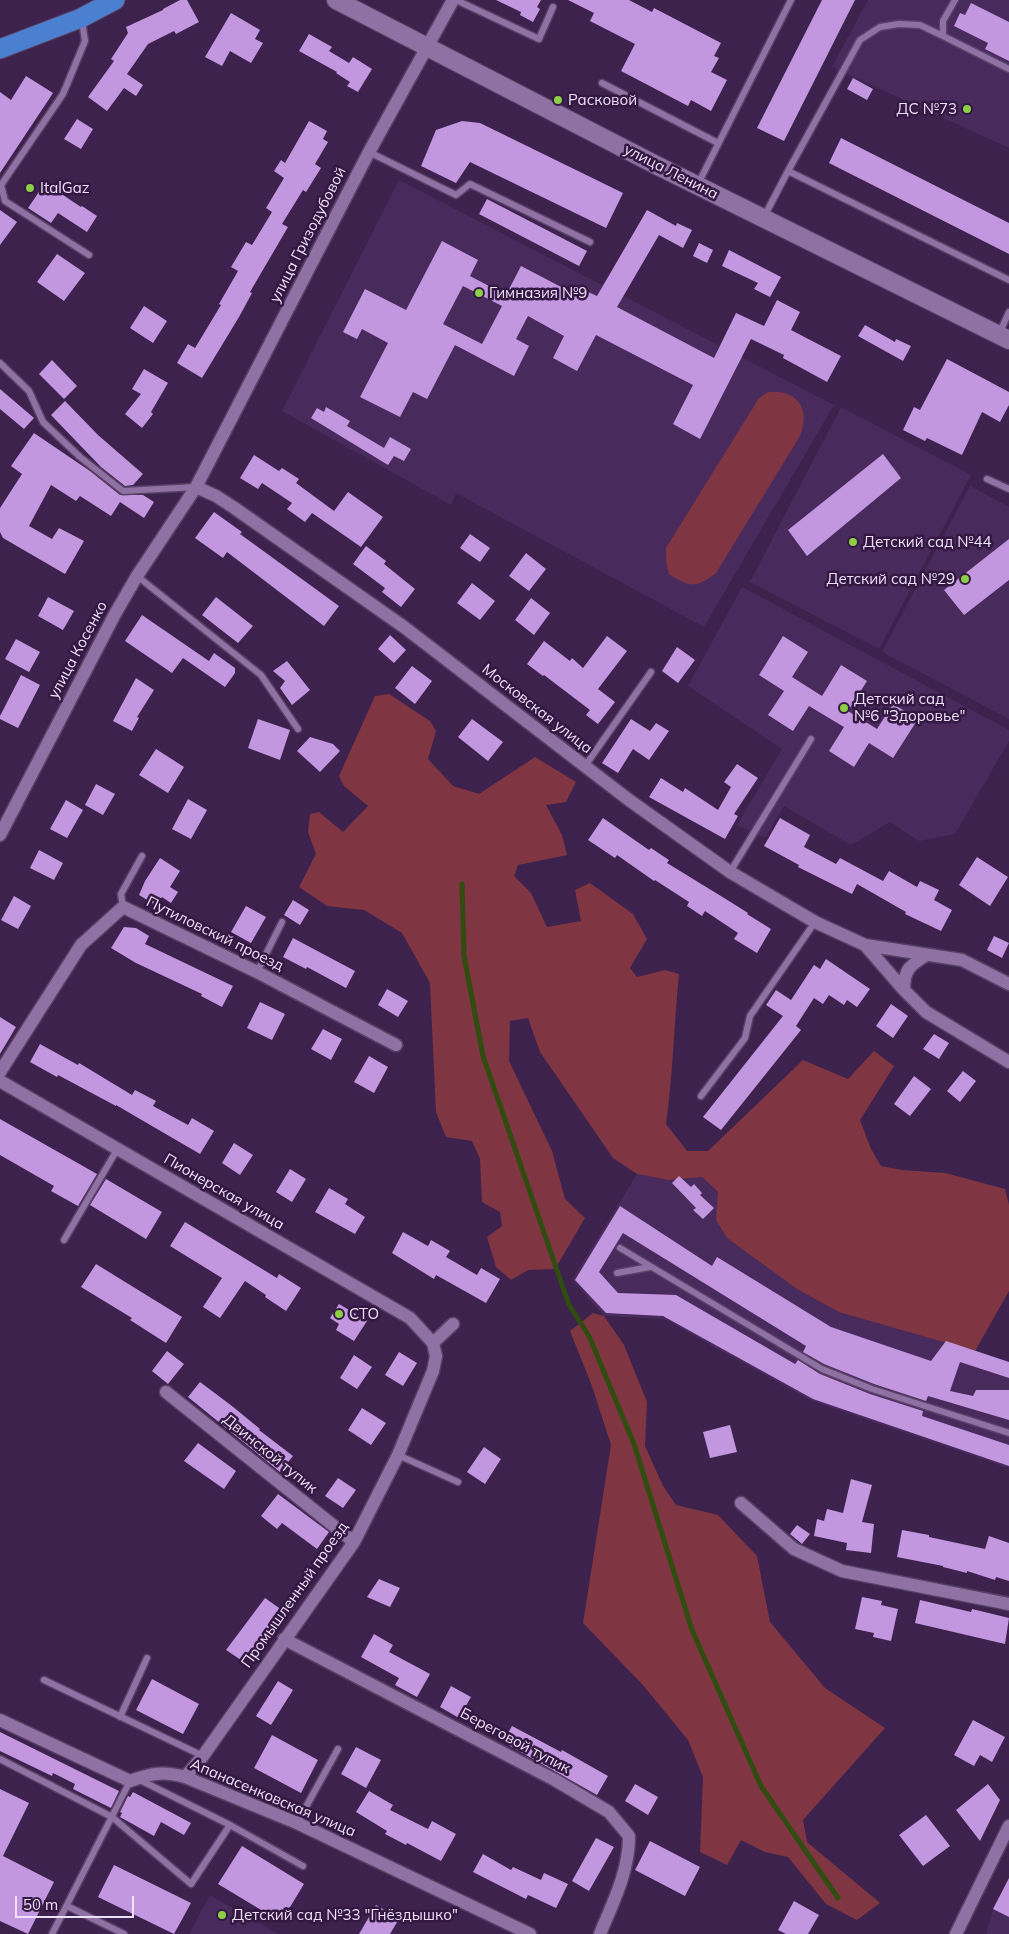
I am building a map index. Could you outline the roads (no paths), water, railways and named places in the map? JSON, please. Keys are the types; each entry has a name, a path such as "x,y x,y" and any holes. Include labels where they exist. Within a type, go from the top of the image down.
{"main road":[{"path":"0,49 81,18 115,0"},
{"name":"улица Ленина","path":"336,0 697,185 1004,338"}],"street":[{"name":"улица Гризодубовой","path":"196,487 369,152 454,0"},
{"name":"улица Косенко","path":"0,835 46,744 137,576 196,487"},
{"name":"Московская улица","path":"196,487 216,496 233,507 404,627 629,800 730,872 815,922 865,945 925,956 962,960 1009,984"},
{"name":"Путиловский проезд","path":"0,1072 81,945 123,907 257,972 396,1045"},
{"name":"Московская улица","path":"865,945 926,1012 1009,1062"},
{"path":"904,990 904,976 912,965 925,956"},
{"name":"Пионерская улица","path":"0,1081 410,1318 431,1339"},
{"path":"431,1339 453,1324"},
{"name":"Промышленный проезд","path":"185,1777 203,1756 354,1542 398,1455 434,1371 436,1356 431,1339"},
{"name":"Двинской тупик","path":"166,1392 354,1542"},
{"path":"741,1503 794,1548 842,1571 1009,1604"},
{"name":"Береговой тупик","path":"284,1639 555,1780 609,1812 629,1836 629,1854 623,1878 600,1934"},
{"path":"0,1720 134,1779"},
{"name":"Апанасенковская улица","path":"134,1779 147,1774 167,1772 185,1777 296,1823 530,1934"},
{"path":"956,1934 1009,1826"}],"lane":[{"path":"454,0 539,39 553,7"},
{"path":"697,185 791,0"},
{"path":"943,36 943,21 955,0"},
{"path":"81,18 85,41 63,94 1,185 6,201 89,255"},
{"path":"763,218 860,40 880,27 899,24 920,25 1009,69"},
{"path":"602,83 718,143"},
{"path":"369,152 456,195 470,184 590,242"},
{"path":"788,171 1009,280"},
{"path":"1004,338 1009,312"},
{"path":"0,363 29,391 43,422 80,457 124,491 196,487"},
{"path":"987,479 1009,489"},
{"path":"137,576 261,675 298,729"},
{"path":"585,766 651,672"},
{"path":"730,872 811,739"},
{"path":"123,907 121,894 142,856"},
{"path":"257,972 282,922"},
{"path":"701,1096 745,1038 750,1016 815,922"},
{"path":"64,1240 118,1148"},
{"path":"620,1248 822,1369 872,1389 1009,1433"},
{"path":"617,1273 650,1267"},
{"path":"398,1455 458,1482"},
{"path":"120,1717 147,1658"},
{"path":"44,1680 203,1756"},
{"path":"296,1823 338,1749"},
{"path":"0,1759 112,1817 191,1884 230,1825"},
{"path":"52,1934 112,1817 134,1779 230,1825 303,1866"},
{"path":"67,1906 124,1934"}],"waterway":[{"path":"462,884 464,956 483,1056 569,1305 589,1336 634,1444 692,1630 761,1786 838,1898"}],"place":[{"name":"Расковой","path":"558,100"},
{"name":"ДС №73","path":"967,109"},
{"name":"ItalGaz","path":"30,188"},
{"name":"Гимназия №9","path":"479,293"},
{"name":"Детский сад №44","path":"853,542"},
{"name":"Детский сад №29","path":"965,579"},
{"name":"Детский сад №6 \"Здоровье\"","path":"844,708"},
{"name":"СТО","path":"339,1314"},
{"name":"Детский сад №33 \"Гнёздышко\"","path":"222,1915"}]}
